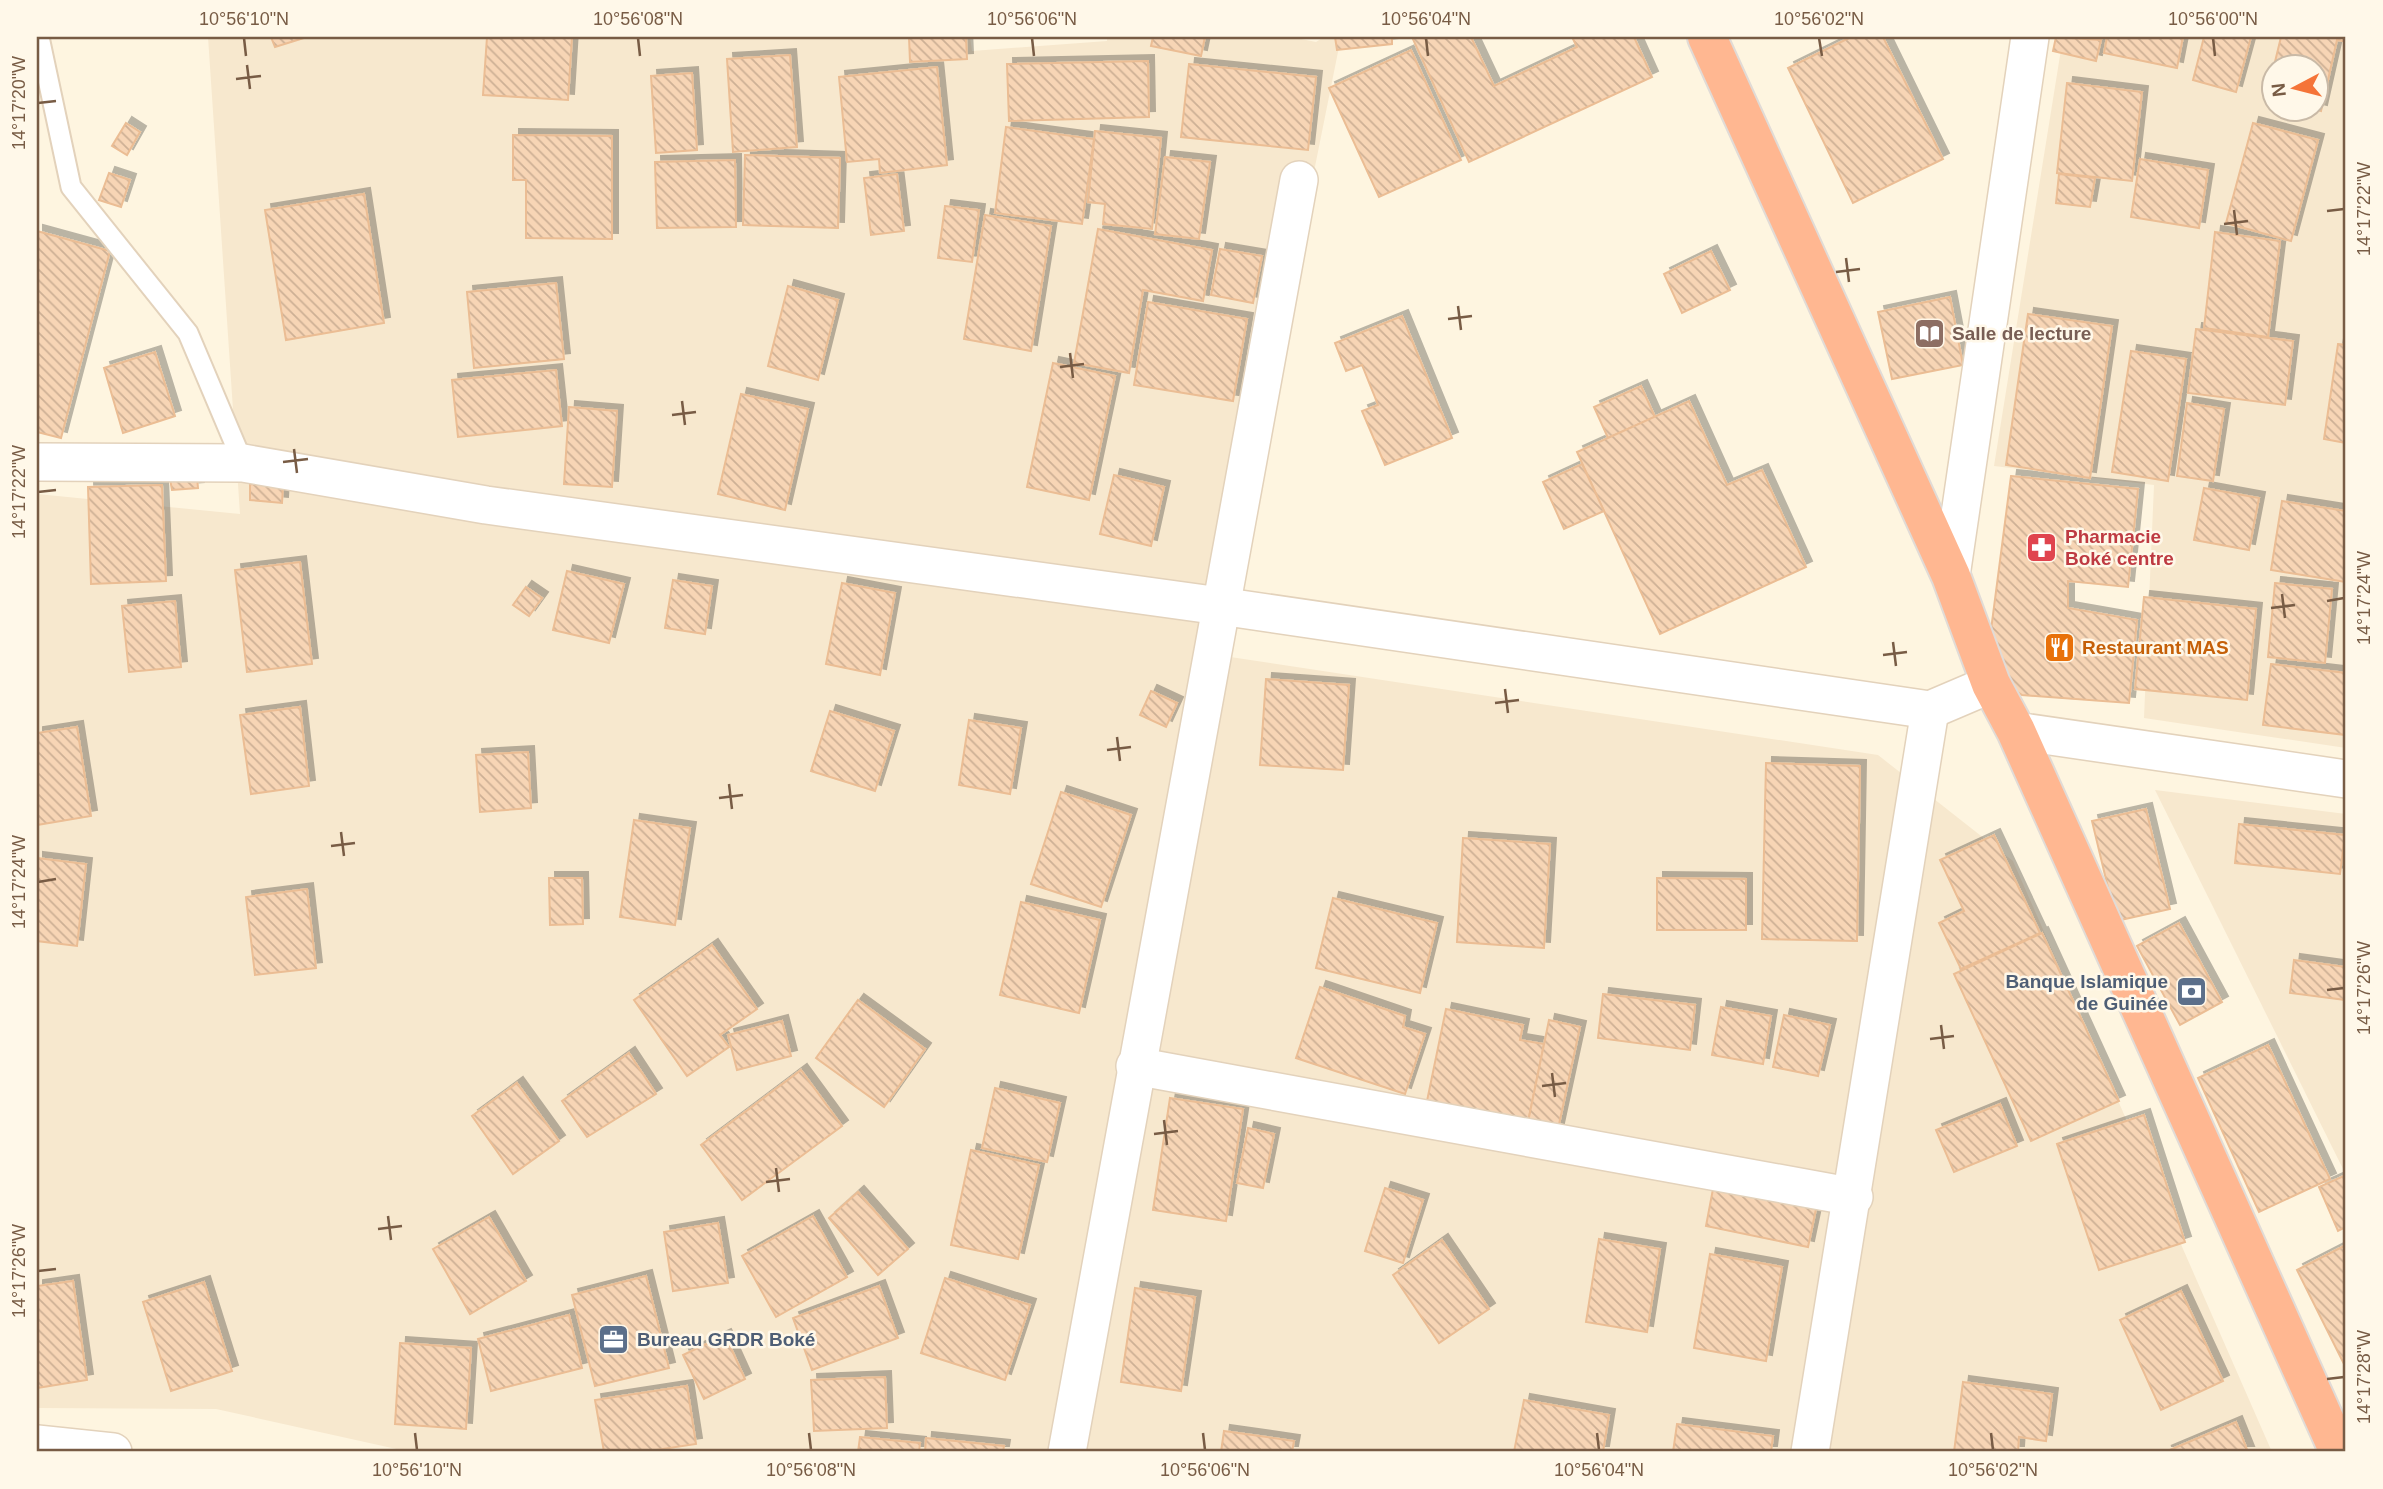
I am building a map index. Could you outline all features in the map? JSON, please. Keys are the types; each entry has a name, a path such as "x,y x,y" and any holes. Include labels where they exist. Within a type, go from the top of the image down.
{"highway":[{"path":"1707,37 1951,576 1992,684 2016,731 2339,1452"}],"street":[{"path":"1951,576 2030,37"},
{"path":"1067,1452 1135,1066 1299,180"},
{"path":"37,462 243,463 486,505 1220,606 1930,710 1992,684"},
{"path":"1810,1452 1854,1197 1930,710"},
{"path":"2016,731 2346,779"},
{"path":"1135,1066 1854,1197"},
{"path":"37,1444 113,1452"}],"lane":[{"path":"39,37 71,187 188,333 243,463"}],"shaded area":[{"path":"208,37 970,37 972,51 1107,41 1107,37 1291,37 1316,42 1324,37 1341,37 1217,655 1878,755 2013,861 2272,1452 410,1452 216,1409 37,1408 37,494 240,514"},
{"path":"2063,37 2346,37 2346,748 2144,718 2154,485 1994,466"},
{"path":"2155,790 2346,814 2346,1175"}],"building":[{"path":"271,37 307,37 275,47"},
{"path":"487,37 572,37 568,100 483,95"},
{"path":"909,37 966,37 967,59 910,62"},
{"path":"1153,37 1205,37 1201,56 1151,46"},
{"path":"1335,37 1392,37 1392,44 1337,50"},
{"path":"1412,37 1471,37 1494,86 1577,47 1572,37 1634,37 1652,77 1469,162"},
{"path":"1851,37 1883,37 1943,159 1853,203 1788,68"},
{"path":"2056,37 2101,40 2096,61 2053,51"},
{"path":"2107,37 2183,37 2177,68 2104,53"},
{"path":"2204,37 2251,37 2236,92 2193,80"},
{"path":"2281,37 2344,37 2343,41 2337,40 2330,71 2330,52 2277,52"},
{"path":"1411,50 1461,160 1379,197 1329,88"},
{"path":"790,55 797,147 733,152 727,59"},
{"path":"1148,61 1149,117 1009,121 1007,64"},
{"path":"1189,64 1316,77 1308,150 1181,137"},
{"path":"937,67 947,165 880,173 879,159 847,162 839,77"},
{"path":"692,73 697,150 656,153 651,76"},
{"path":"2067,83 2142,92 2132,181 2057,173"},
{"path":"126,123 140,132 127,155 112,146"},
{"path":"2253,123 2318,140 2291,241 2226,223"},
{"path":"1006,127 1094,139 1082,224 995,213"},
{"path":"1095,131 1161,138 1152,229 1103,224 1105,204 1088,202"},
{"path":"513,135 612,136 612,239 526,238 526,180 513,180"},
{"path":"745,155 840,158 838,228 743,225"},
{"path":"1165,157 1210,162 1199,239 1155,234"},
{"path":"2140,159 2208,170 2199,228 2131,217"},
{"path":"735,160 736,227 657,228 655,162"},
{"path":"109,173 130,180 121,207 99,200"},
{"path":"897,174 904,231 871,235 864,178"},
{"path":"2059,174 2095,178 2090,207 2056,203"},
{"path":"364,194 384,323 286,340 265,210"},
{"path":"945,206 979,210 972,262 938,258"},
{"path":"985,215 1051,226 1031,351 964,339"},
{"path":"1098,229 1212,250 1203,301 1143,290 1129,373 1074,363"},
{"path":"37,231 110,251 61,438 37,432"},
{"path":"2215,232 2280,241 2268,337 2204,328"},
{"path":"1220,249 1262,256 1253,303 1211,295"},
{"path":"1711,251 1730,290 1682,313 1664,274"},
{"path":"556,283 564,359 474,368 467,292"},
{"path":"788,286 838,300 818,380 768,366"},
{"path":"1950,297 1963,365 1892,379 1878,312"},
{"path":"1148,302 1247,319 1233,401 1134,385"},
{"path":"2028,314 2112,326 2090,478 2006,465"},
{"path":"1402,316 1452,438 1385,465 1362,411 1378,405 1362,365 1346,371 1335,343"},
{"path":"2196,329 2293,341 2285,405 2188,393"},
{"path":"2338,344 2346,345 2346,443 2324,439"},
{"path":"2131,351 2186,359 2168,481 2112,472"},
{"path":"155,352 175,416 123,433 104,368"},
{"path":"1053,363 1115,376 1089,500 1027,487"},
{"path":"556,370 562,426 458,437 452,380"},
{"path":"1641,386 1655,417 1608,438 1594,407"},
{"path":"741,394 808,409 785,510 718,494"},
{"path":"1689,401 1727,485 1762,470 1806,567 1660,634 1577,452"},
{"path":"2187,403 2224,409 2213,481 2177,476"},
{"path":"569,407 617,411 612,487 564,484"},
{"path":"1582,464 1604,511 1564,529 1543,482"},
{"path":"1114,475 1164,487 1151,546 1100,534"},
{"path":"2011,476 2138,489 2128,587 2068,581 2068,608 2137,620 2129,703 2022,695 1999,679 1988,653"},
{"path":"197,477 198,488 172,490 170,479"},
{"path":"250,484 283,486 282,503 250,500"},
{"path":"162,485 166,581 91,584 88,487"},
{"path":"2204,488 2259,498 2249,550 2194,540"},
{"path":"2282,501 2346,511 2346,582 2271,570"},
{"path":"300,562 312,664 247,672 235,570"},
{"path":"567,571 624,584 609,643 553,630"},
{"path":"673,580 712,586 705,634 665,628"},
{"path":"842,583 895,593 880,675 826,664"},
{"path":"2275,583 2332,589 2325,663 2268,657"},
{"path":"526,587 542,598 529,616 513,605"},
{"path":"2144,597 2256,609 2247,700 2135,689"},
{"path":"175,601 181,667 129,672 122,606"},
{"path":"2271,664 2346,673 2346,735 2263,725"},
{"path":"1266,679 1349,685 1343,770 1260,765"},
{"path":"1151,691 1177,703 1166,727 1140,715"},
{"path":"300,707 309,786 251,794 240,715"},
{"path":"830,711 894,731 875,791 811,771"},
{"path":"969,720 1021,728 1010,794 959,785"},
{"path":"77,727 91,816 37,825 37,733"},
{"path":"528,752 531,808 480,812 476,755"},
{"path":"1766,763 1860,766 1857,941 1762,939"},
{"path":"1061,792 1131,815 1101,907 1031,884"},
{"path":"2146,809 2170,909 2116,921 2092,821"},
{"path":"634,820 690,828 675,925 620,917"},
{"path":"2239,824 2345,835 2340,874 2235,863"},
{"path":"1994,835 2040,933 1961,969 1939,923 1964,911 1940,860"},
{"path":"1463,838 1550,844 1544,948 1457,942"},
{"path":"37,858 86,864 77,946 37,941"},
{"path":"549,878 582,878 583,924 550,925"},
{"path":"1657,878 1746,879 1746,930 1657,930"},
{"path":"307,889 316,968 255,975 246,897"},
{"path":"1333,898 1437,923 1420,993 1316,968"},
{"path":"1021,902 1100,920 1079,1013 1000,995"},
{"path":"2179,923 2222,1002 2180,1025 2137,946"},
{"path":"2042,933 2119,1101 2031,1141 1954,974"},
{"path":"712,945 757,1009 720,1035 729,1047 687,1076 634,1000"},
{"path":"2294,960 2346,967 2346,1000 2290,993"},
{"path":"1320,987 1405,1016 1403,1027 1425,1034 1405,1094 1296,1058"},
{"path":"1603,994 1695,1005 1690,1050 1598,1038"},
{"path":"858,1000 925,1049 884,1107 816,1058"},
{"path":"1721,1007 1771,1016 1763,1064 1712,1055"},
{"path":"1446,1009 1523,1025 1520,1040 1544,1044 1528,1122 1427,1101"},
{"path":"1784,1015 1830,1025 1818,1076 1773,1067"},
{"path":"1549,1020 1580,1027 1558,1129 1528,1122"},
{"path":"782,1021 791,1056 737,1070 728,1035"},
{"path":"2268,1045 2330,1179 2259,1212 2198,1078"},
{"path":"629,1053 656,1094 587,1137 562,1101"},
{"path":"801,1070 842,1126 742,1200 701,1145"},
{"path":"517,1083 559,1141 513,1174 472,1116"},
{"path":"995,1088 1060,1103 1047,1162 982,1148"},
{"path":"1170,1098 1243,1109 1226,1221 1153,1210"},
{"path":"2000,1104 2017,1146 1954,1172 1936,1130"},
{"path":"2144,1115 2185,1242 2099,1270 2057,1144"},
{"path":"1248,1128 1274,1134 1263,1188 1237,1183"},
{"path":"971,1150 1039,1165 1018,1259 951,1245"},
{"path":"2346,1175 2346,1227 2338,1231 2319,1187"},
{"path":"1385,1188 1423,1200 1403,1263 1365,1251"},
{"path":"1713,1189 1816,1209 1808,1247 1706,1226"},
{"path":"858,1192 908,1249 878,1275 829,1218"},
{"path":"813,1216 847,1277 776,1317 742,1256"},
{"path":"489,1217 526,1281 470,1314 433,1249"},
{"path":"718,1223 728,1283 673,1291 664,1232"},
{"path":"1599,1239 1660,1249 1647,1332 1586,1322"},
{"path":"1442,1240 1489,1309 1439,1343 1393,1275"},
{"path":"2346,1245 2346,1368 2297,1270"},
{"path":"1710,1254 1782,1267 1766,1361 1694,1348"},
{"path":"646,1276 669,1368 595,1386 572,1295"},
{"path":"945,1278 1030,1305 1005,1380 921,1353"},
{"path":"73,1281 87,1380 37,1388 37,1286"},
{"path":"204,1282 232,1371 171,1391 143,1302"},
{"path":"879,1286 898,1338 812,1370 793,1318"},
{"path":"1135,1288 1195,1297 1181,1391 1121,1382"},
{"path":"2181,1291 2223,1381 2161,1410 2120,1320"},
{"path":"569,1315 582,1368 491,1391 478,1339"},
{"path":"725,1335 745,1379 704,1399 683,1355"},
{"path":"400,1343 471,1348 466,1429 395,1424"},
{"path":"885,1377 887,1428 814,1431 811,1380"},
{"path":"1963,1382 2052,1394 2046,1441 2019,1437 2018,1452 1954,1452"},
{"path":"687,1386 696,1444 643,1452 604,1452 595,1400"},
{"path":"1524,1400 1609,1415 1603,1452 1514,1452"},
{"path":"2236,1422 2248,1452 2165,1452"},
{"path":"1677,1424 1773,1436 1771,1452 1673,1452"},
{"path":"1224,1431 1294,1441 1292,1452 1221,1452"},
{"path":"860,1437 920,1443 919,1452 858,1452"},
{"path":"926,1438 1004,1446 1003,1452 925,1452"}],"place":[{"name":"Salle de lecture","path":"1929,333"},
{"name":"Pharmacie Boké centre","path":"2042,547"},
{"name":"Restaurant MAS","path":"2059,647"},
{"name":"Banque Islamique de Guinée","path":"2191,992"},
{"name":"Bureau GRDR Boké","path":"614,1339"}]}
